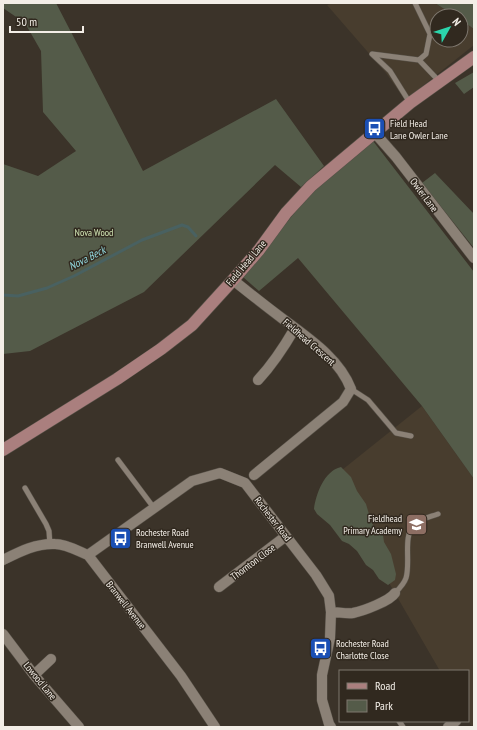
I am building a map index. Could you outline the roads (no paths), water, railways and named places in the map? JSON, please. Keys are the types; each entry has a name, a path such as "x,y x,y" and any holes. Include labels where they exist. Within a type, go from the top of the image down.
{"main road":[{"name":"Field Head Lane","path":"3,450 117,379 161,349 192,325 259,250 286,213 311,186 410,103 474,57"}],"street":[{"name":"Owler Lane","path":"374,132 396,156 474,258"},
{"name":"Fieldhead Crescent","path":"233,280 310,339 335,363 346,377 351,389"},
{"path":"258,380 282,349 295,328"},
{"path":"254,475 343,402 351,389"},
{"name":"Rochester Road","path":"88,555 192,481 220,473 245,482 316,575 329,596 331,612 330,638 322,675 322,700 328,724 331,727"},
{"name":"Thornton Close","path":"219,587 286,536"},
{"path":"3,560 30,548 55,544 88,555"},
{"name":"Branwell Avenue","path":"88,555 181,676 215,727"},
{"path":"331,612 353,613 392,597 395,593"},
{"name":"Lowood Lane","path":"3,634 34,675 78,727"},
{"path":"34,675 51,659"}],"lane":[{"path":"415,3 430,34 426,54 419,60"},
{"path":"410,103 390,71 372,54 419,60 439,81"},
{"path":"351,389 368,400 396,433 411,436"},
{"path":"118,460 154,508"},
{"path":"25,488 46,524 49,531 50,545"},
{"path":"395,593 402,586 406,578 409,532 414,525 422,519 438,514"}],"waterway":[{"name":"Nova Beck","path":"3,295 18,296 47,288 74,276 142,240 182,225 188,227 196,236"}],"place":[{"name":"Field Head Lane Owler Lane","path":"374,129"},
{"name":"Fieldhead Primary Academy","path":"417,524"},
{"name":"Rochester Road Branwell Avenue","path":"121,538"},
{"name":"Rochester Road Charlotte Close","path":"321,649"}],"park label":[{"name":"Nova Wood","path":"94,232"}]}
